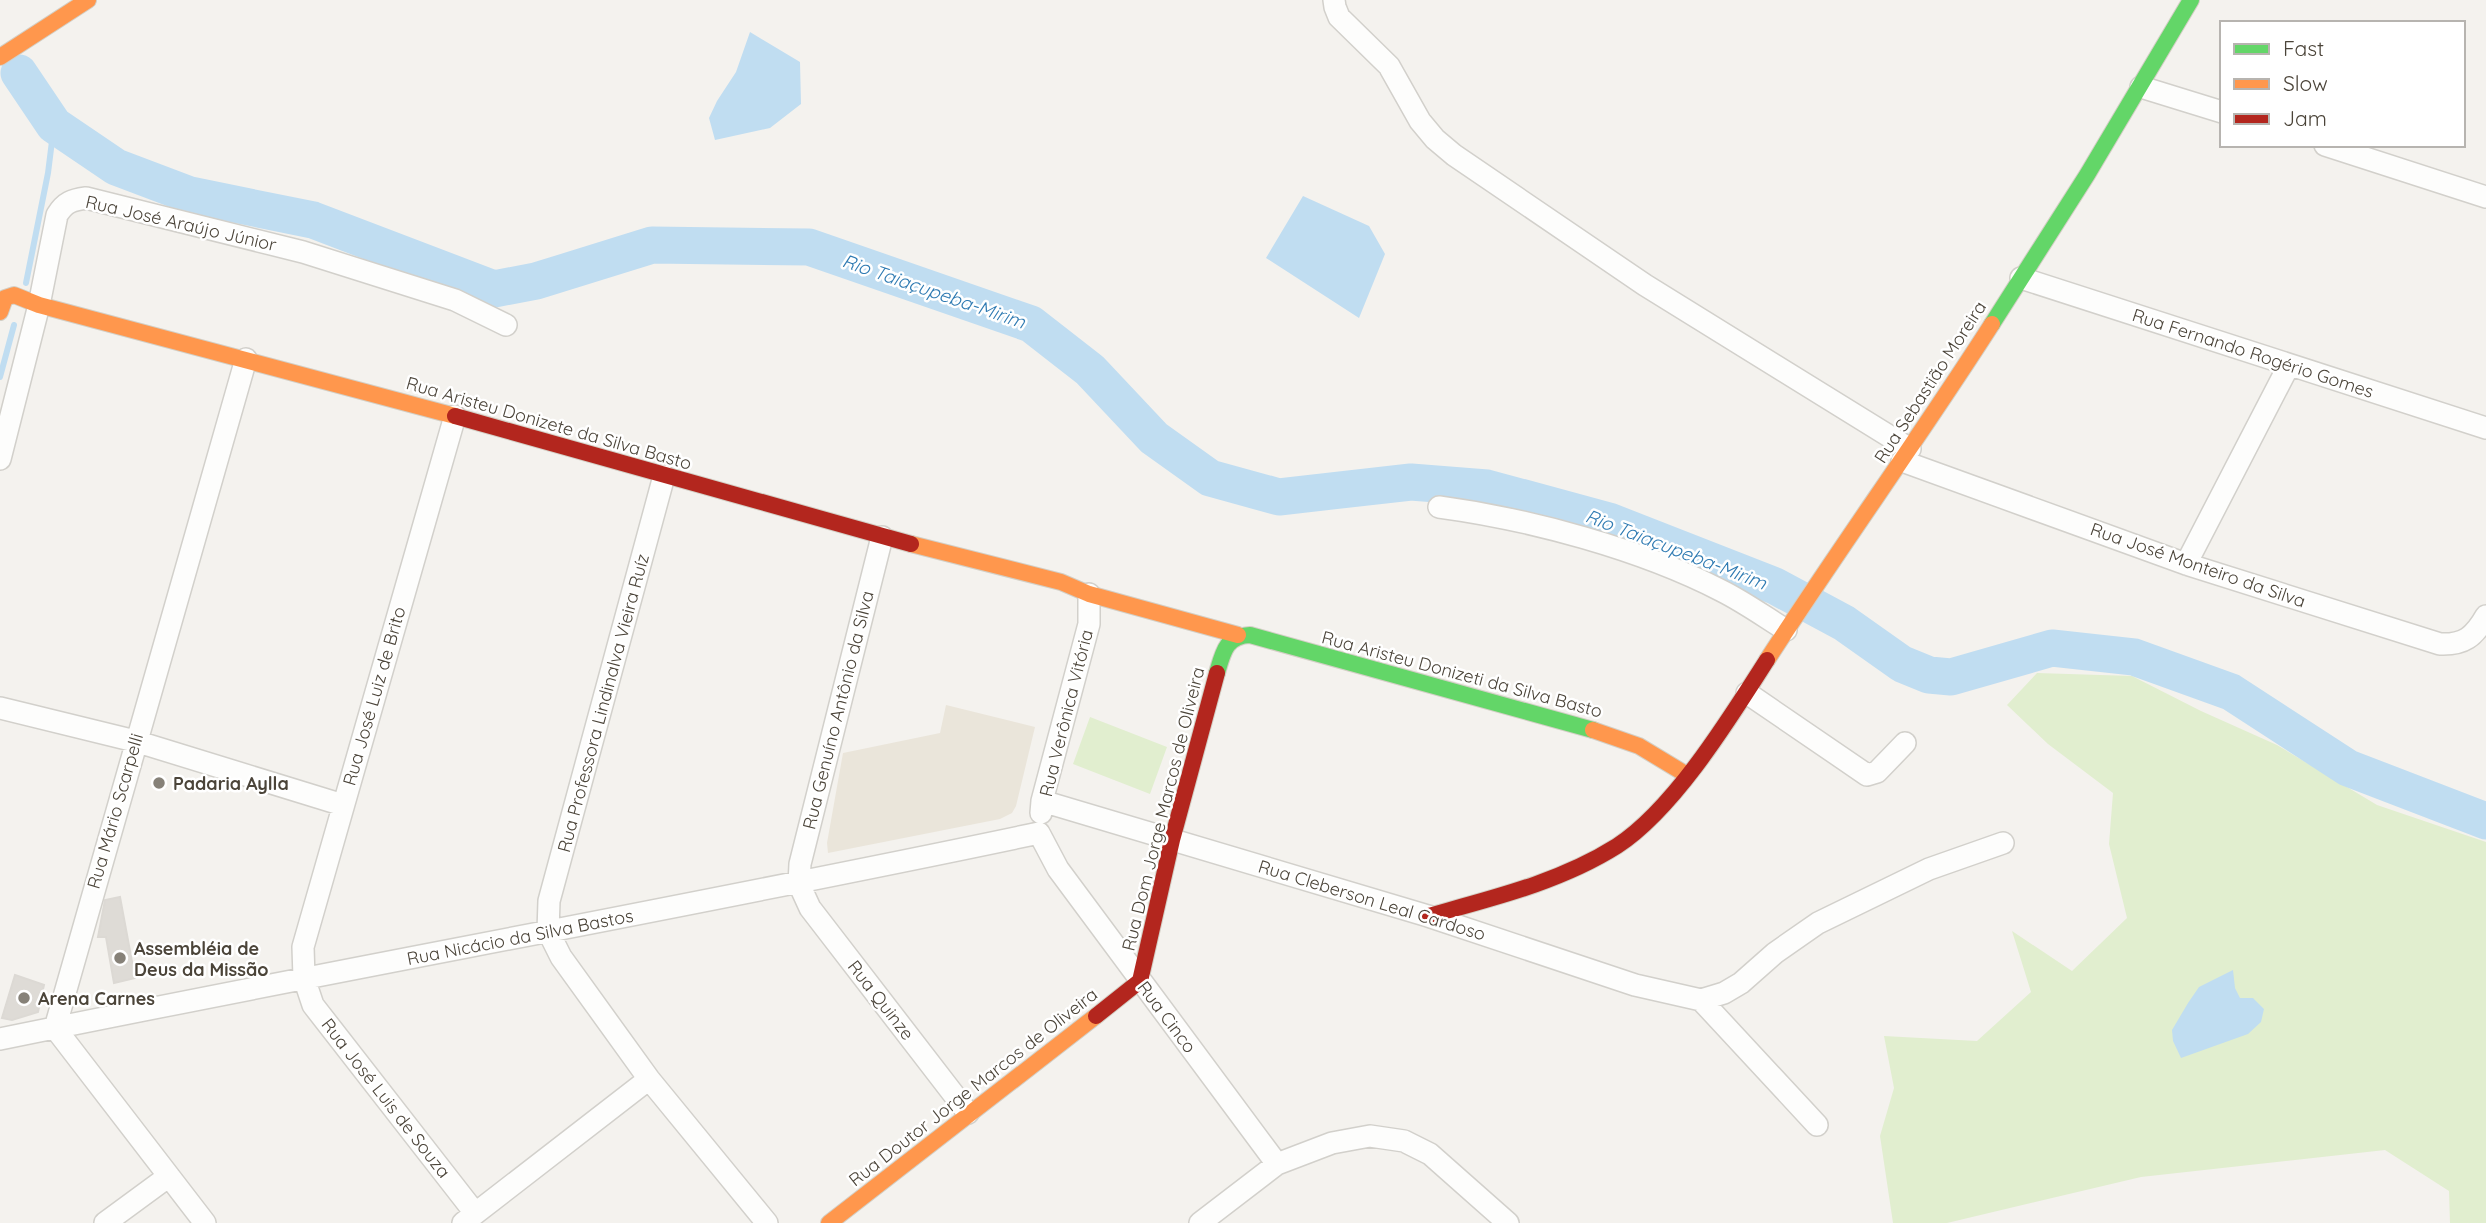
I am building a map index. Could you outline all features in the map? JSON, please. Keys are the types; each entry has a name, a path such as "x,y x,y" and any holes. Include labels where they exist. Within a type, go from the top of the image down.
{"main road":[{"path":"0,57 47,24 88,0"},
{"name":"Rua Sebastião Moreira","path":"1428,916 1505,895 1554,876 1618,845 1656,813 1747,693 1819,580 1906,455 2141,87 2191,0"},
{"name":"Rua Aristeu Donizete da Silva Basto","path":"1,308 5,298 13,295 39,305 455,416 882,537 1061,582 1089,594"},
{"name":"Rua Aristeu Donizeti da Silva Basto","path":"1089,594 1238,635 1250,635 1612,735 1639,746 1687,775"},
{"name":"Rua Dom Jorge Marcos de Oliveira","path":"1140,981 1172,840 1224,648 1230,639 1238,635"},
{"name":"Rua Doutor Jorge Marcos de Oliveira","path":"829,1223 1140,981"}],"street":[{"name":"Rua José Monteiro da Silva","path":"1334,0 1339,17 1389,66 1420,121 1435,139 1454,155 1645,285 1906,455 2186,564 2440,644 2467,641 2486,617"},
{"path":"2141,87 2220,111"},
{"path":"2331,147 2486,197"},
{"name":"Rua José Araújo Júnior","path":"0,459 39,305 57,215 64,204 86,198 303,253 455,300 506,325"},
{"name":"Rua Fernando Rogério Gomes","path":"2021,278 2486,428"},
{"name":"Rua Mário Scarpelli","path":"55,1028 246,359"},
{"path":"2186,564 2289,365"},
{"name":"Rua José Luiz de Brito","path":"304,978 303,947 455,416"},
{"name":"Rua Professora Lindinalva Vieira Ruíz","path":"548,931 549,901 664,476"},
{"path":"1439,507 1521,521 1625,552 1723,591 1786,631"},
{"name":"Rua Genuíno Antônio da Silva","path":"799,884 800,864 882,537"},
{"name":"Rua Verônica Vitória","path":"1039,833 1042,801 1089,624 1089,594"},
{"path":"1747,693 1867,775 1877,772 1905,743"},
{"path":"0,708 135,741 343,805"},
{"name":"Rua Cleberson Leal Cardoso","path":"1042,801 1428,916 1635,985 1701,1000"},
{"name":"Rua Nicácio da Silva Bastos","path":"0,1039 799,884 1039,833"},
{"name":"Rua Cinco","path":"1039,833 1058,869 1277,1164"},
{"path":"1816,1125 1701,1000 1741,984 1775,953 1818,923 1929,869 2003,842"},
{"name":"Rua Quinze","path":"799,884 810,908 968,1113"},
{"path":"548,931 561,957 649,1079 767,1223"},
{"name":"Rua José Luis de Souza","path":"304,978 313,1005 469,1218"},
{"path":"55,1028 205,1223"},
{"path":"469,1218 649,1079"},
{"path":"1200,1223 1277,1164 1332,1143 1370,1136 1404,1141 1430,1154 1508,1223"},
{"path":"105,1223 169,1176"}],"shaded area":[{"path":"946,705 1035,727 1012,813 1000,819 828,853 827,843 843,753 940,733"}],"green space":[{"path":"2037,673 2132,676 2277,745 2377,805 2486,842 2486,1223 2450,1223 2449,1191 2385,1150 2141,1177 1947,1223 1893,1223 1880,1136 1894,1088 1884,1036 1977,1041 2031,992 2012,931 2072,971 2127,918 2109,844 2113,793 2048,744 2007,705"},
{"path":"1090,717 1167,747 1150,794 1073,764"}],"water":[{"path":"750,32 800,62 801,104 770,128 715,140 709,118 736,72"},
{"path":"1303,196 1369,226 1385,254 1359,318 1266,258"},
{"path":"2233,970 2235,988 2240,998 2253,998 2264,1009 2261,1022 2248,1034 2181,1058 2173,1041 2172,1030 2199,987"}],"building":[{"name":"Assembléia de Deus da Missão","path":"120,897 135,978 114,983 106,937 98,937 105,900"},
{"name":"Arena Carnes","path":"15,975 44,985 38,1012 12,1020 2,1018"}],"waterway":[{"name":"Rio Taiaçupeba-Mirim","path":"19,73 54,125 116,167 190,195 313,220 494,289 536,281 652,245 809,247 1031,324 1090,370 1154,438 1210,478 1279,497 1411,482 1487,488 1609,521 1775,586 1844,623 1902,664 1929,675 1951,677 2052,648 2134,657 2231,692 2348,768 2486,821"},
{"path":"26,283 48,173 54,125"},
{"path":"0,377 14,325"}],"traffic: fast":[{"path":"1992,324 2087,175 2191,0"},
{"path":"1217,673 1227,646 1236,638 1250,635 1593,730"}],"traffic: slow":[{"path":"0,57 88,0"},
{"path":"0,312 5,298 14,295 39,305 455,416"},
{"path":"1767,660 1992,324"},
{"path":"911,544 1061,582 1089,594 1238,635"},
{"path":"1593,730 1639,746 1687,775"},
{"path":"829,1223 1096,1016"}],"traffic: jam":[{"path":"455,416 911,544"},
{"path":"1428,916 1549,879 1573,870 1617,846 1638,830 1680,786 1718,735 1767,660"},
{"path":"1096,1016 1140,981 1172,840 1217,673"}],"place":[{"name":"Padaria Aylla","path":"159,783"},
{"name":"Assembléia de Deus da Missão","path":"120,958"},
{"name":"Arena Carnes","path":"24,998"}]}
